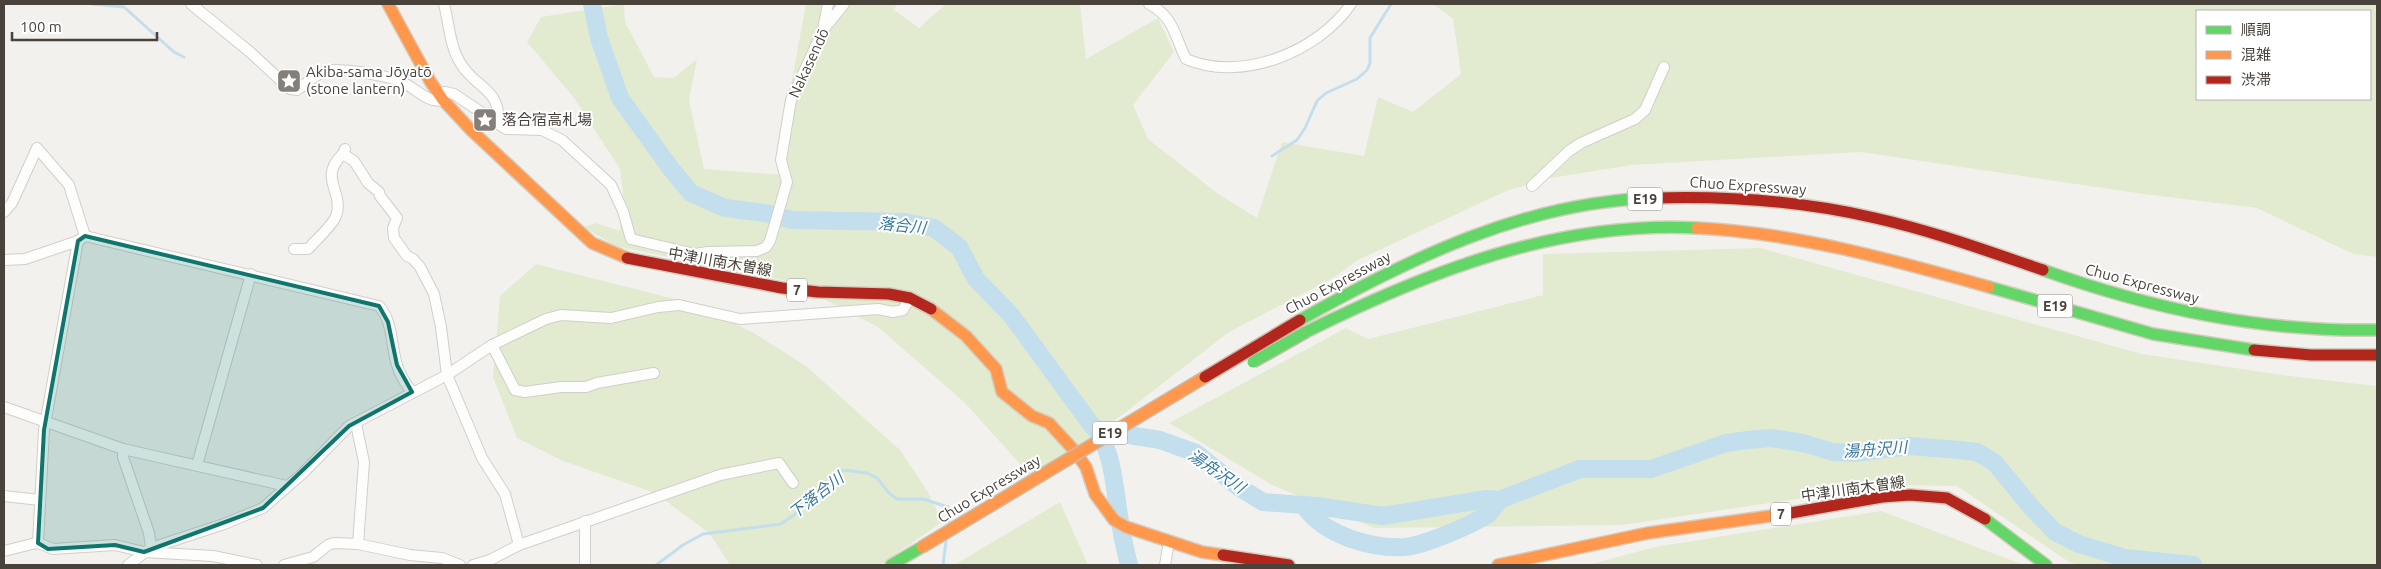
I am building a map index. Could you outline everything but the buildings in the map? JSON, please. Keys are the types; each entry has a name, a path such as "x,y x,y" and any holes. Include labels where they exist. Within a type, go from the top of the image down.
{"main road":[{"name":"中津川南木曽線","path":"388,4 441,97 472,131 577,231 607,252 644,263 782,288 818,292 889,294 910,298 926,305 946,318 966,336 996,369 1002,392 1032,416 1049,423 1086,468 1095,494 1114,520 1126,527 1202,552 1289,565"},
{"name":"Chuo Expressway","path":"913,565 925,552 1300,320 1396,270 1483,231 1538,215 1582,206 1631,200 1685,197 1731,198 1823,207 1930,232 2138,301 2201,316 2256,325 2309,330 2377,330"},
{"name":"Chuo Expressway","path":"892,565 925,552 1306,332 1402,285 1489,253 1534,242 1584,234 1684,228 1730,230 1771,235 1829,246 1912,266 2068,310 2198,343 2309,355 2377,355"},
{"name":"中津川南木曽線","path":"1498,565 1648,533 1882,497 1910,495 1947,498 1982,516 2046,565"}],"street":[{"path":"192,4 250,52 290,89 297,90 321,73 333,70 397,80 435,101 445,92 454,94 498,124 499,113 496,101 461,65 455,50 444,4"},
{"path":"823,30 828,4"},
{"name":"Nakasendō","path":"498,124 510,130 542,130 562,140 610,185 623,211 631,239 637,242 695,254 757,251 766,247 770,240 786,187 787,182 781,160 787,135 791,100 823,30 844,4"},
{"path":"1149,4 1161,10 1170,21 1186,59 1209,66 1225,68 1265,62 1297,50 1326,31 1351,4"},
{"path":"1532,186 1569,151 1581,143 1635,119 1645,110 1664,67"},
{"path":"4,212 12,203 36,148 69,185 81,238 46,421 38,543"},
{"path":"294,249 308,249 336,216 337,200 331,175 333,163 344,152 360,168 368,183 380,192 380,196 397,218 393,228 394,238 406,256 420,267 434,294 441,327 446,375 482,458 505,494 519,545"},
{"path":"4,260 25,259 81,238 251,274 379,306 385,312 397,365 402,378 412,392"},
{"path":"197,465 251,274"},
{"path":"128,565 147,550 257,511 287,486 349,426 446,375 492,345 546,318 561,315 611,318 658,307 679,305 740,319 870,310 894,312 903,310 910,298"},
{"path":"492,345 515,390 525,392 561,387 586,387 597,383 654,373"},
{"path":"4,407 123,449 287,486"},
{"path":"356,424 364,462 358,544"},
{"path":"123,449 149,533 147,550"},
{"path":"473,565 490,560 519,545 720,475 764,464 779,463 793,483"},
{"path":"4,496 40,500"},
{"path":"585,521 585,565"},
{"path":"1165,565 1169,541"},
{"path":"4,550 38,543 53,549 115,545 213,556 257,565"},
{"path":"284,565 313,557 328,545 358,544 410,555 442,558 460,565"}],"highlighted area":[{"path":"85,236 379,306 388,322 397,365 412,392 349,426 263,508 144,552 115,545 48,549 38,543 44,430 78,241"}],"green space":[{"path":"624,4 625,22 654,77 674,78 697,59 689,100 704,169 782,175 790,141 789,96 806,4 897,4 894,10 919,28 946,4 1080,4 1086,59 1158,18 1174,52 1133,105 1148,139 1217,193 1257,218 1282,142 1364,156 1378,97 1413,112 1461,74 1453,19 1433,4 2377,4 2377,257 2353,254 2257,208 2143,194 1861,152 1632,165 1551,178 1506,191 1358,260 1333,278 1229,332 1060,463 1029,474 965,403 878,327 791,282 615,246 584,227 596,223 620,231 623,192 620,169 574,98 527,42 541,17"},
{"path":"1760,248 2142,354 2282,375 2377,386 2377,565 2079,565 2069,562 1957,486 1890,485 1622,525 1374,528 1272,485 1169,423 1346,328 1368,339 1543,295 1543,254"},
{"path":"536,264 695,304 752,332 806,366 900,450 928,492 942,522 880,565 730,565 709,533 655,493 563,461 517,438 493,377 500,296"},
{"path":"1060,502 1088,565 954,565"},
{"path":"1881,511 2024,565 1588,565 1655,547"}],"waterway":[{"path":"92,4 124,7 174,52 184,57"},
{"name":"落合川","path":"592,4 599,38 620,98 671,169 691,193 725,208 765,213 792,220 905,222 934,228 959,247 976,279 1011,315 1104,442 1114,479 1121,528 1129,565"},
{"path":"1272,156 1297,140 1305,128 1317,101 1326,93 1357,79 1367,70 1370,63 1370,38 1391,4"},
{"name":"湯舟沢川","path":"1098,430 1160,440 1196,453 1237,486 1263,502 1317,506 1383,516 1487,499 1499,500 1580,469 1651,469 1726,443 1748,440 1771,438 1803,443 1833,452 1854,453 1910,446 1977,452 1995,463 2032,508 2055,532 2079,544 2125,558 2193,565"},
{"name":"下落合川","path":"656,565 683,545 703,534 781,524 794,515 843,470 867,473 877,478 889,493 897,499 923,499 948,507 949,522"},
{"name":"湯舟沢川","path":"1305,507 1313,517 1324,525 1349,538 1378,546 1405,547 1435,539 1469,524 1487,515 1499,500"},
{"name":"下落合川","path":"943,565 946,541"}],"traffic: fast":[{"path":"1300,320 1384,275 1471,237 1561,210 1608,202 1656,198"},
{"path":"1306,332 1399,289 1447,270 1495,255 1544,242 1594,233 1645,228 1697,228"},
{"path":"2043,270 2125,296 2207,315 2291,327 2377,330"},
{"path":"1989,287 2153,334 2254,350"},
{"path":"1253,362 1306,332"},
{"path":"1985,519 2046,565"},
{"path":"891,565 922,547"}],"traffic: slow":[{"path":"388,4 430,81 443,100 472,131 592,243 627,258"},
{"path":"1697,228 1771,236 1845,249 1989,287"},
{"path":"931,309 966,336 996,369 1002,392 1032,416 1049,423 1073,449 1086,467 1095,494 1114,520 1126,527 1202,552 1223,555"},
{"path":"922,547 1205,377"},
{"path":"1498,565 1648,533 1785,514"}],"traffic: jam":[{"path":"1656,198 1739,199 1821,207 1848,212 1939,235 2043,270"},
{"path":"627,258 782,288 818,292 889,294 910,298 931,309"},
{"path":"1205,377 1300,320"},
{"path":"2254,350 2311,355 2377,355"},
{"path":"1785,514 1882,497 1910,495 1947,498 1985,519"},
{"path":"1223,555 1289,565"}],"place":[{"name":"Akiba-sama Jōyatō (stone lantern)","path":"289,81"},
{"name":"落合宿高札場","path":"485,120"}]}
